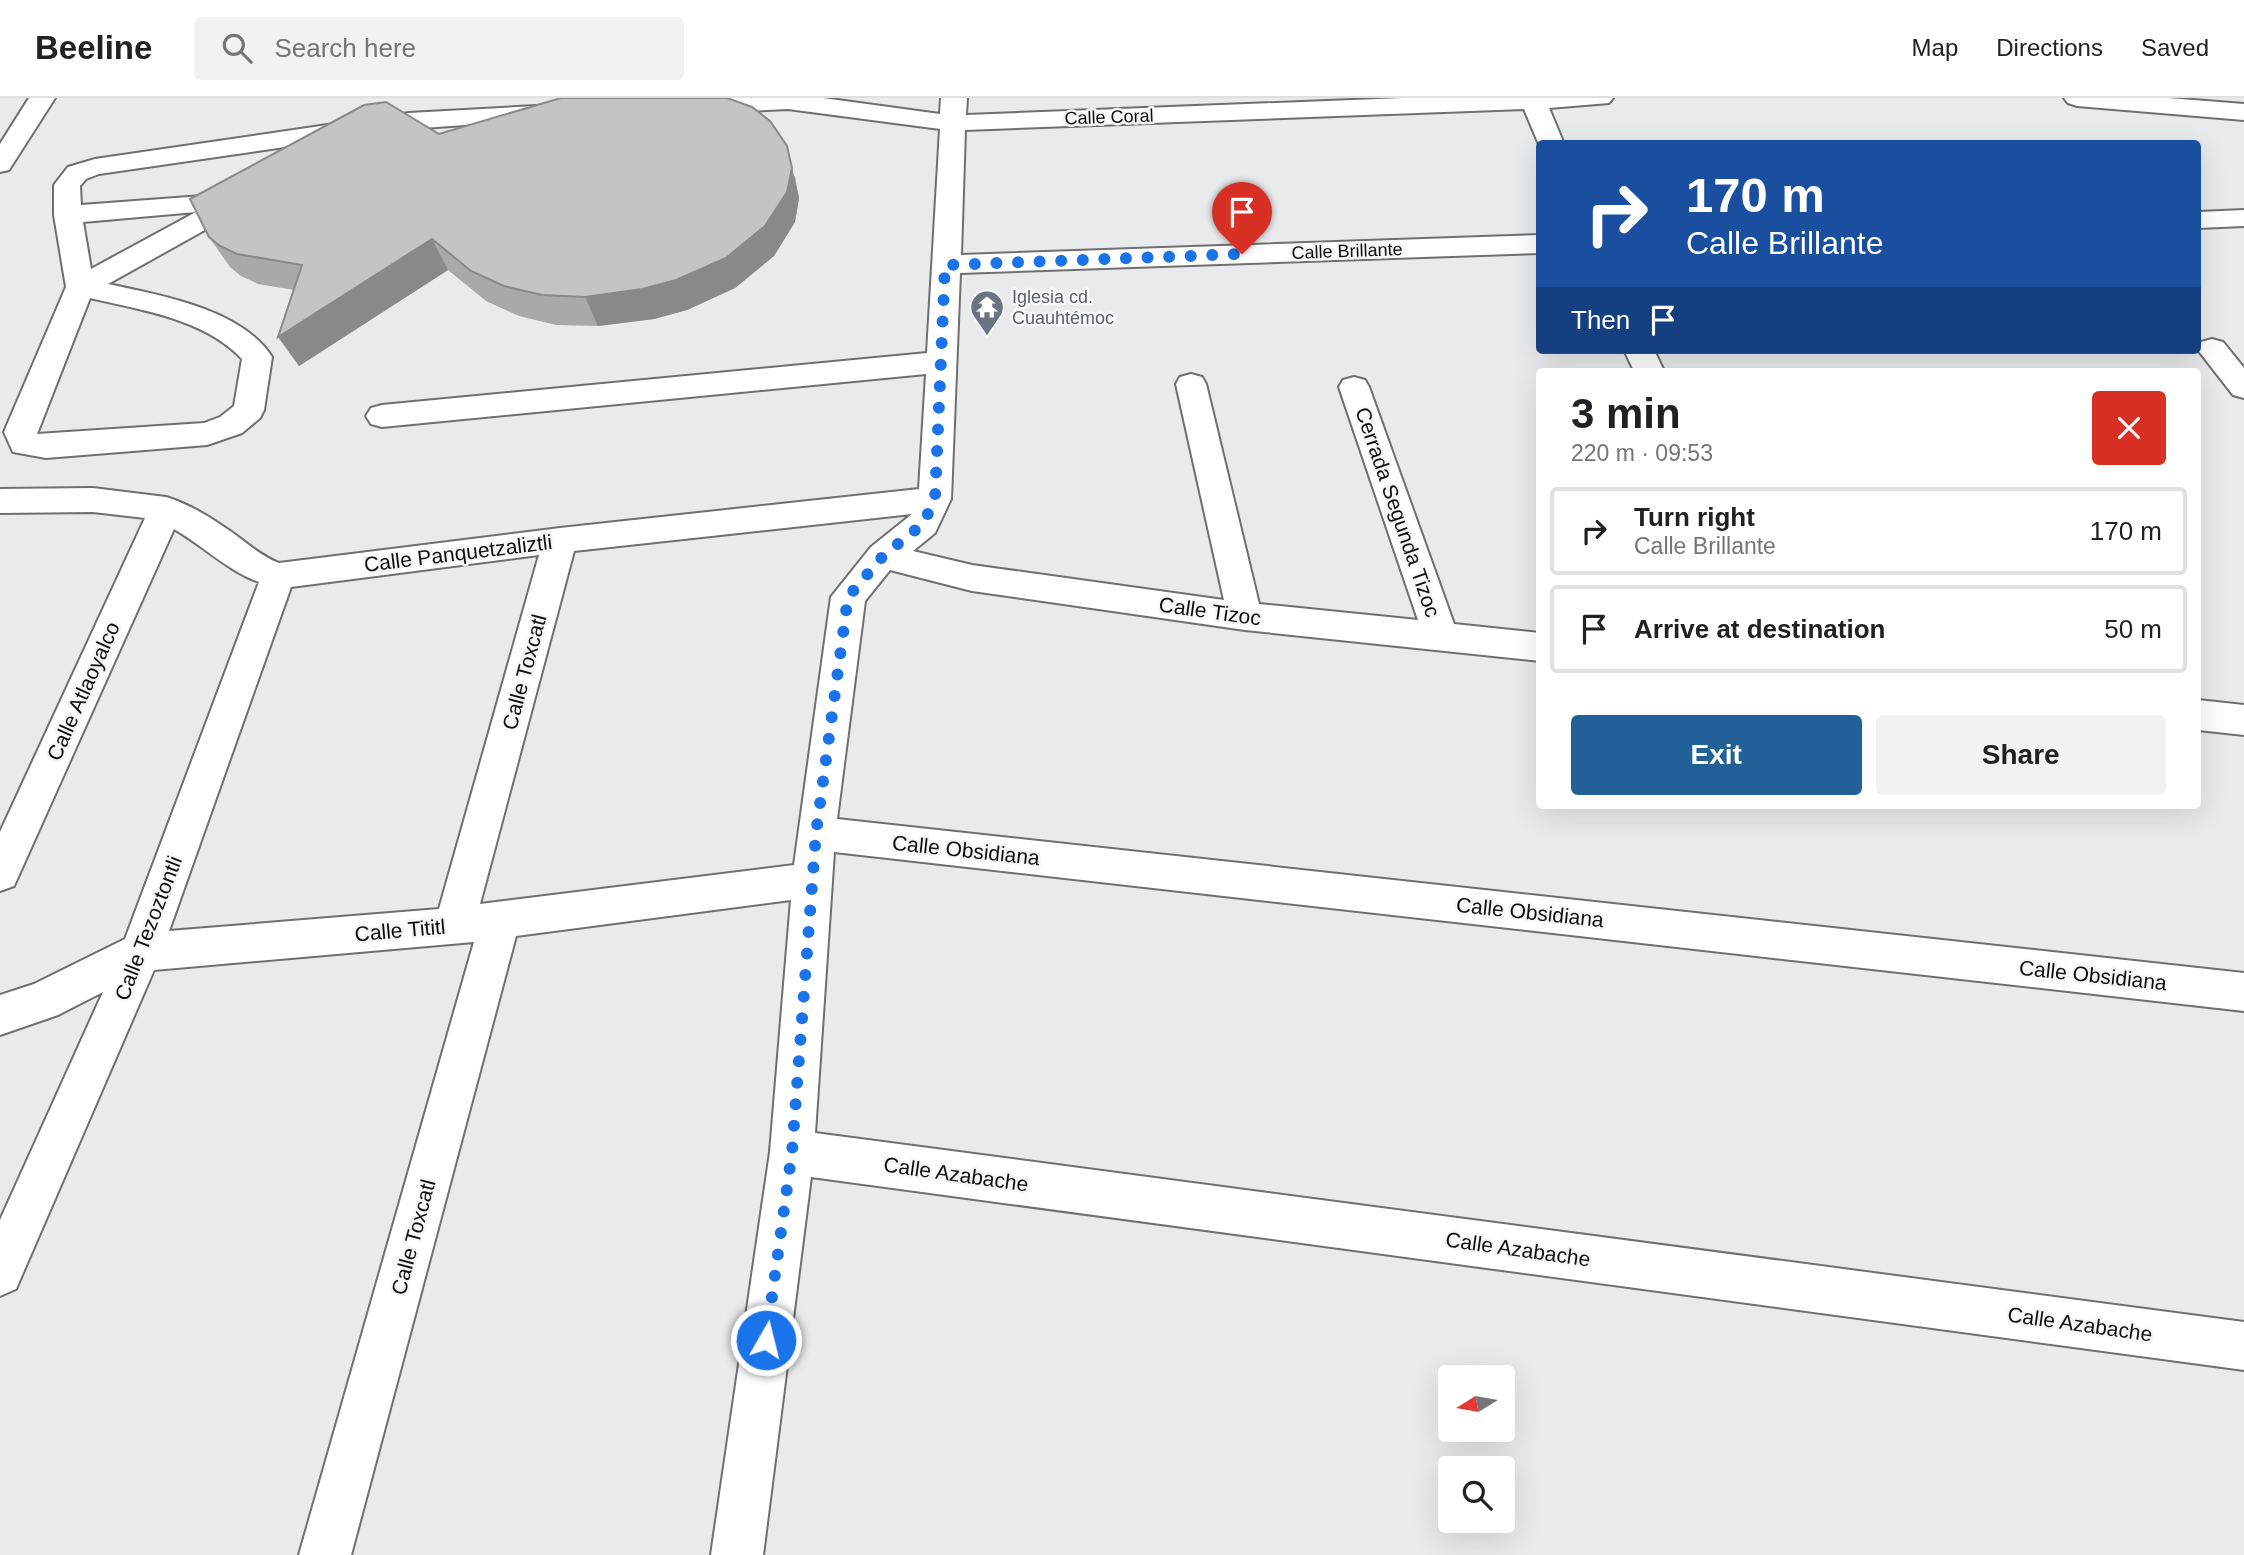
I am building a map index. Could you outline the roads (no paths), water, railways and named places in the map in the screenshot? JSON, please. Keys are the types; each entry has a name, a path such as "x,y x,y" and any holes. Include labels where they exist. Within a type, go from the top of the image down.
{"street":[{"path":"0,164 42,98"},
{"name":"Calle Coral","path":"666,107 788,101 954,110 1600,98"},
{"path":"2077,98 2244,112"},
{"path":"1533,99 1549,140"},
{"path":"737,1555 792,1152 811,880 848,597 883,556 923,524 935,499 954,110"},
{"path":"80,287 183,311 248,344 257,357 249,410 231,425 208,434 46,447 24,444 20,432 80,287 68,215 67,185 77,173 95,167 409,121 585,111"},
{"path":"301,166 373,126"},
{"path":"68,215 252,193 80,287"},
{"path":"2201,219 2244,218"},
{"name":"Calle Brillante","path":"945,265 1536,244"},
{"path":"2212,349 2244,388"},
{"path":"382,416 942,362"},
{"path":"1191,384 1245,616"},
{"name":"Cerrada Segunda Tizoc","path":"1354,387 1441,637"},
{"name":"Calle Panquetzaliztli","path":"278,576 560,540 935,499"},
{"path":"0,501 93,500 166,509 214,536 253,567 278,576"},
{"name":"Calle Atlaoyalco","path":"0,874 166,509"},
{"name":"Calle Toxcatl","path":"454,926 560,540"},
{"name":"Calle Tizoc","path":"883,556 972,578 1245,616 1536,647"},
{"name":"Calle Tezoztontli","path":"0,1273 141,952 278,576"},
{"path":"2201,715 2244,720"},
{"name":"Calle Obsidiana","path":"816,833 2244,992"},
{"name":"Calle Tititl","path":"0,1015 43,1001 141,952 454,926 811,880"},
{"name":"Calle Toxcatl","path":"325,1555 500,920"},
{"name":"Calle Azabache","path":"792,1152 2244,1346"}],"place":[{"name":"Iglesia cd. Cuauhtémoc","path":"987,337"}]}
